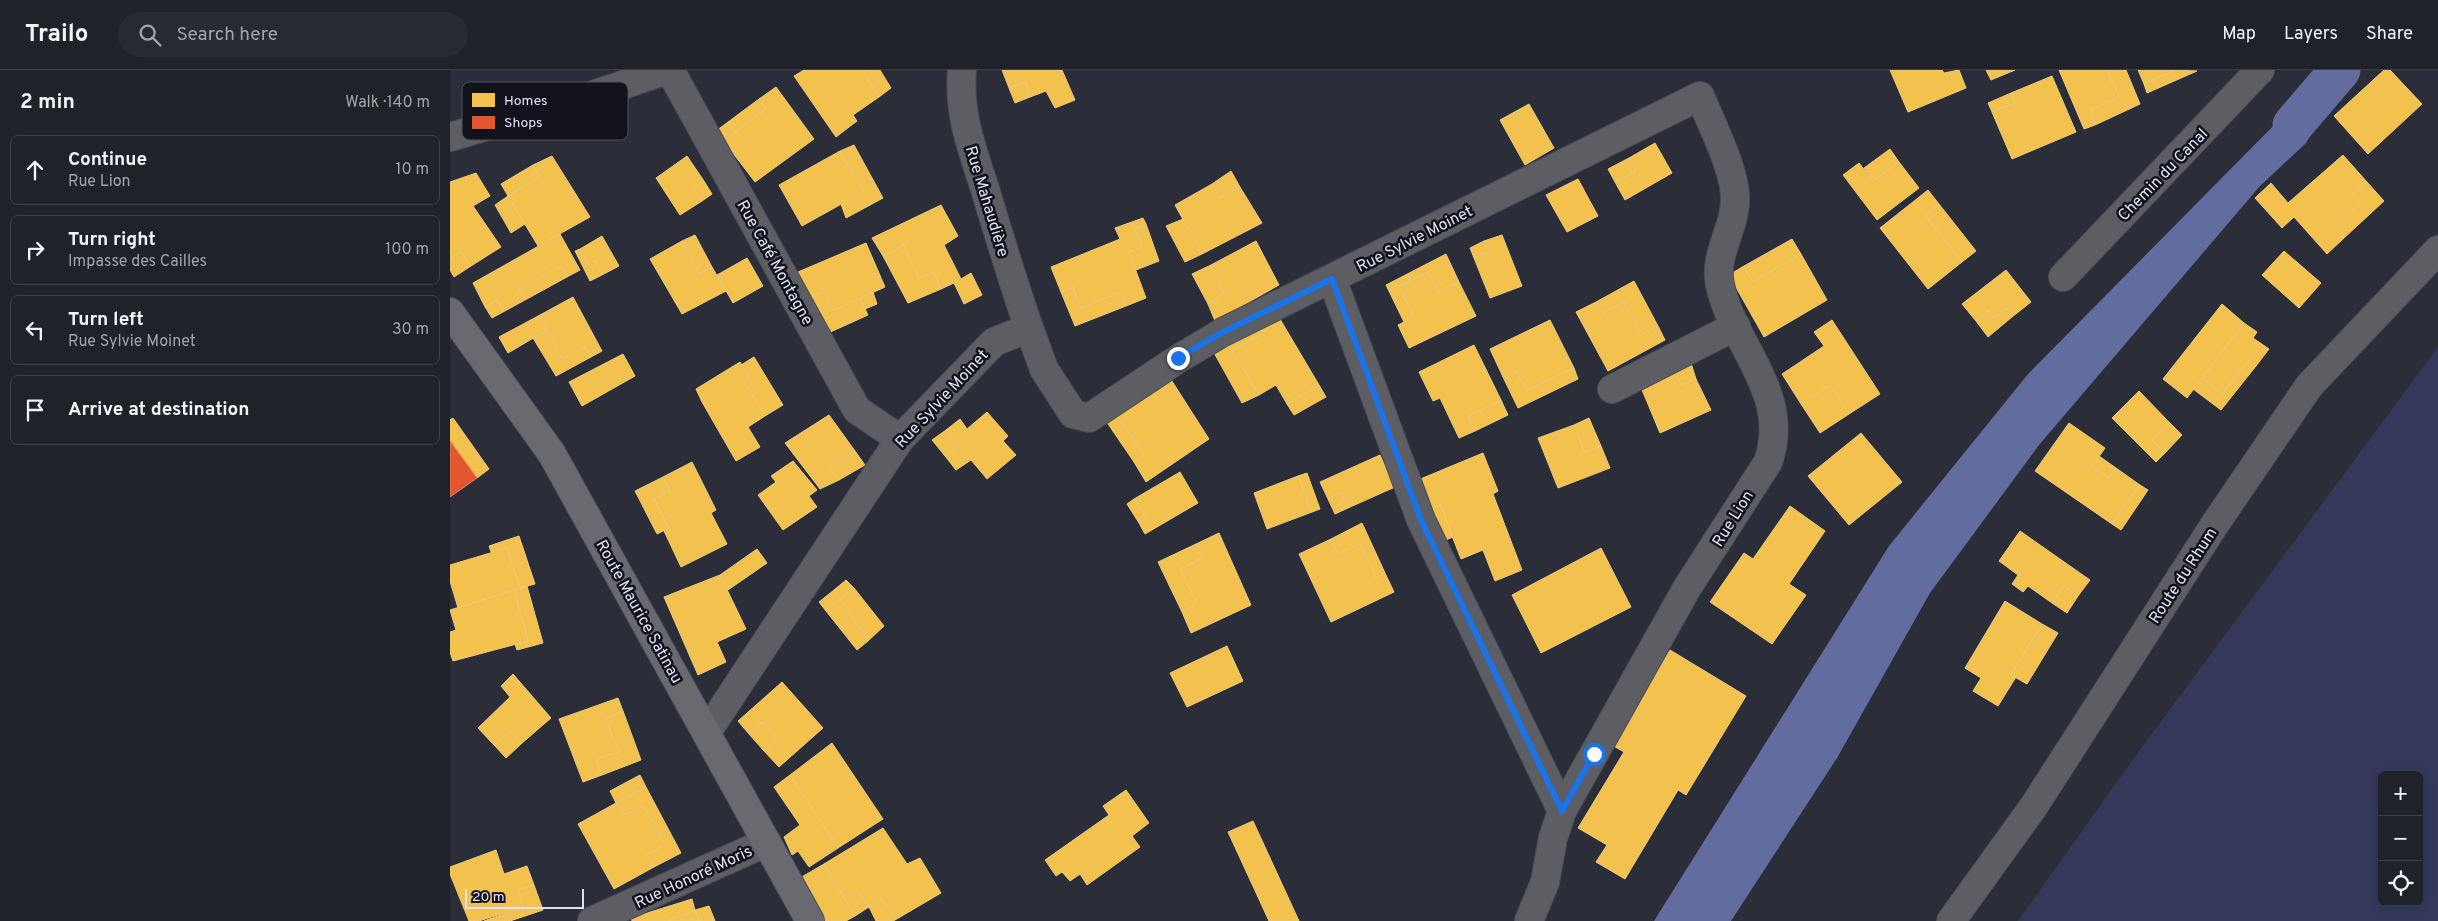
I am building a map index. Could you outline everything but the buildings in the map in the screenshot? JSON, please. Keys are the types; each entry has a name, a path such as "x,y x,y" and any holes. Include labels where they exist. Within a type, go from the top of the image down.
{"main road":[{"name":"Route Maurice Satinau","path":"450,312 552,454 810,921"}],"street":[{"path":"628,84 669,70"},
{"name":"Rue Café Montagne","path":"669,70 857,410 900,439"},
{"name":"Rue Mahaudière","path":"962,70 960,94 964,122 1029,328"},
{"name":"Chemin du Canal","path":"2063,277 2260,70"},
{"name":"Rue Sylvie Moinet","path":"707,732 900,439 994,342 1029,328 1044,369 1068,407 1074,414 1089,418 1178,358 1223,332 1700,96"},
{"name":"Rue Lion","path":"1529,921 1545,882 1553,838 1562,811 1688,588 1768,462 1774,444 1775,425 1772,404 1736,326 1719,283 1722,250 1733,219 1736,196 1730,171 1700,96"},
{"path":"450,137 462,133"},
{"name":"Route du Rhum","path":"1952,921 2034,806 2215,524 2309,386 2438,250"},
{"path":"1332,279 1421,520 1562,811"},
{"path":"1612,389 1736,326"},
{"name":"Rue Honoré Moris","path":"592,921 767,842"}],"shaded area":[{"path":"2329,82 2321,117 2306,143 2260,186 2039,445 1930,593 1837,758 1731,921 1654,921 1889,546 2028,374 2289,110"},
{"path":"2438,347 2438,921 2018,921 2134,758"}],"waterway":[{"path":"2293,125 2340,70"}],"route":[{"path":"1178,358 1223,332 1332,279 1421,520 1562,811 1594,754"}]}
